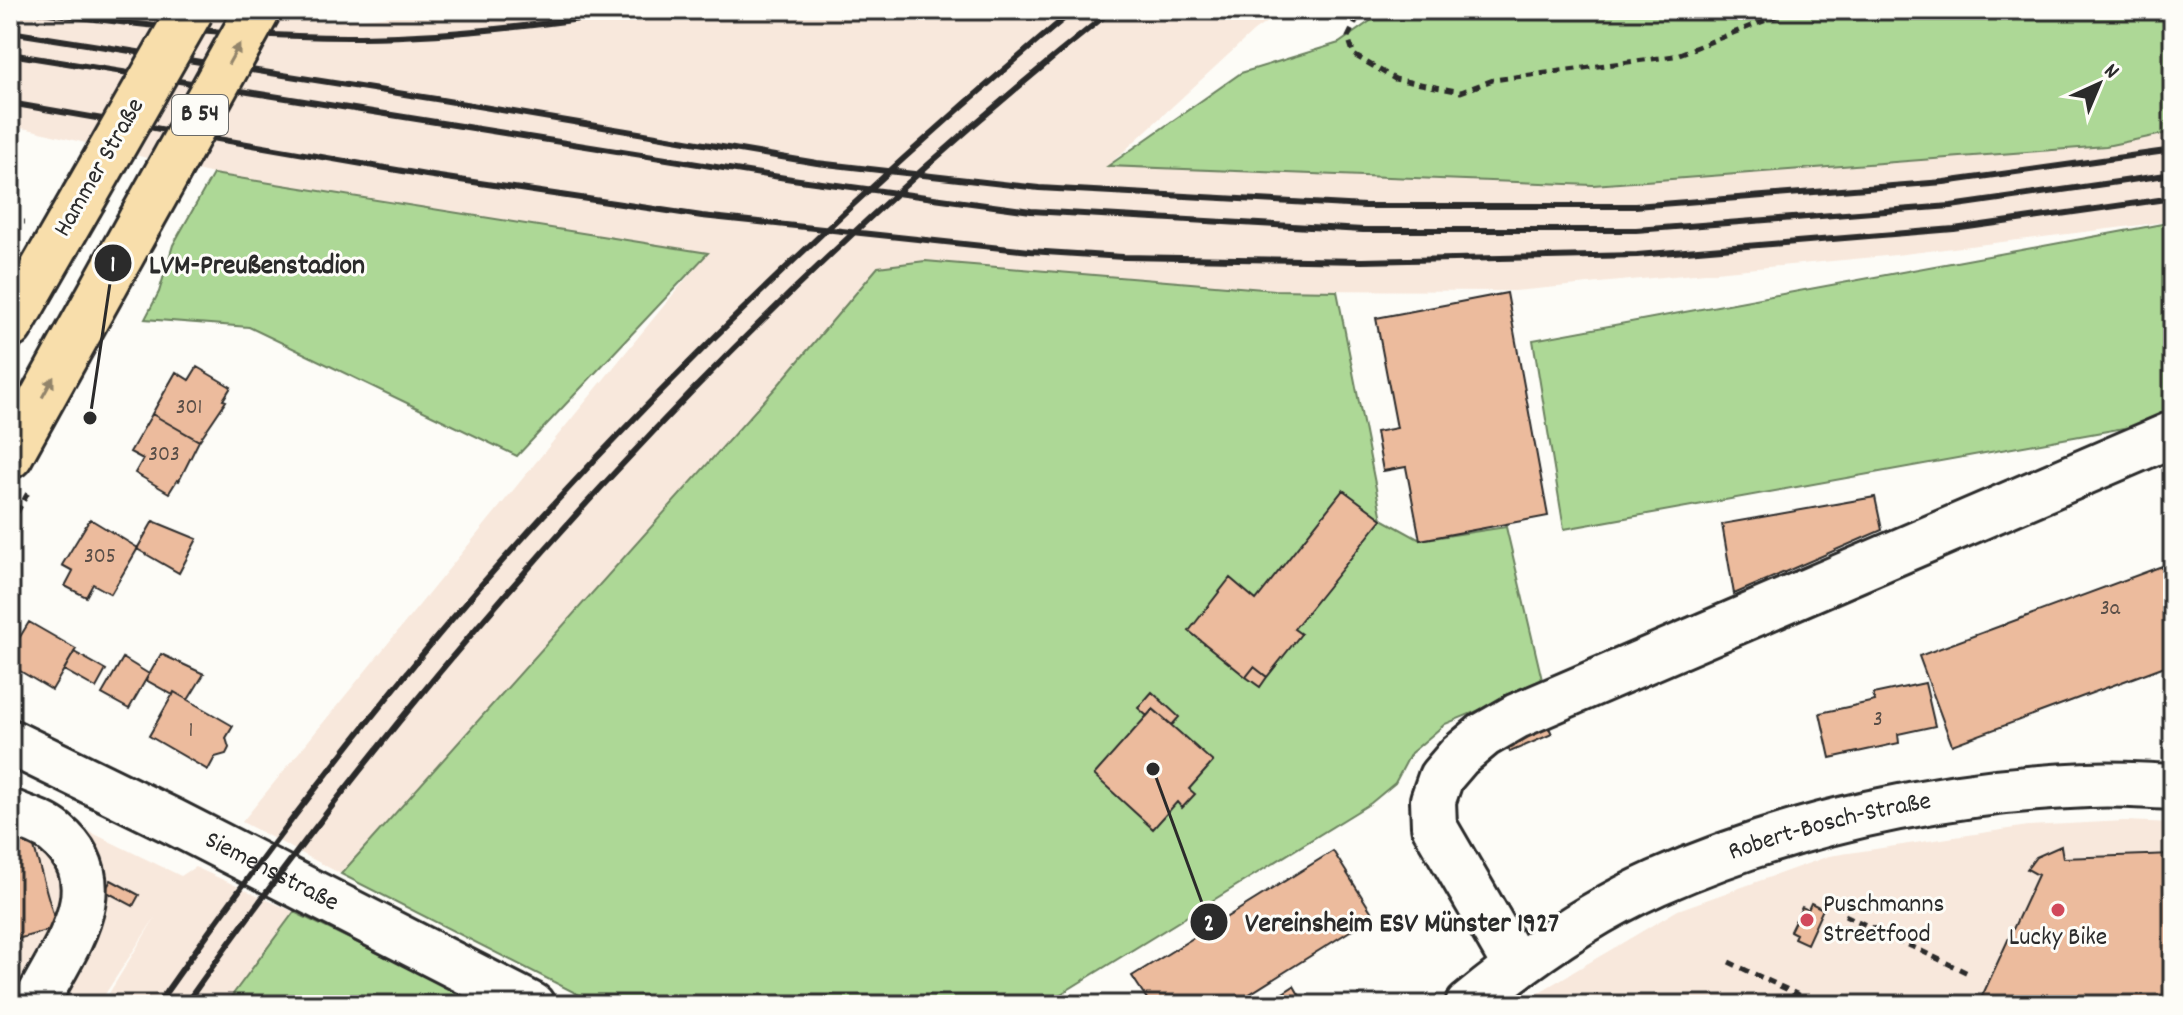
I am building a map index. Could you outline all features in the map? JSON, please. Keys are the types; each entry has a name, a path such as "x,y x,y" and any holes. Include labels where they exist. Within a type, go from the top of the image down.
{"main road":[{"name":"Hammer Straße","path":"10,326 191,10"},
{"name":"B 54","path":"10,456 258,10"}],"street":[{"path":"1516,967 1434,826 1433,800 1441,777 1459,756 1484,735 1517,716 2173,434"},
{"name":"Siemensstraße","path":"14,757 172,821 532,1005"},
{"name":"Robert-Bosch-Straße","path":"1468,1005 1516,967 1584,921 1655,883 1766,841 1849,816 2013,791 2090,785 2173,787"},
{"path":"10,812 53,832 71,850 81,872 85,894 82,915 38,999"}],"path":[{"path":"1370,10 1357,19 1348,37 1354,55 1395,79 1461,92 1493,80 1674,56 1792,10"},
{"path":"1845,915 1970,974"},
{"path":"1729,962 1820,1005"}],"shaded area":[{"path":"10,10 163,10 333,22 447,10 1284,10 1254,31 1109,165 1594,185 2106,146 2173,132 2173,221 1896,255 1515,291 1275,290 878,267 779,384 341,874 242,822 707,253 213,174 10,127"},
{"path":"10,793 181,876 195,867 294,912 225,1005 102,1005 156,916 98,1005 10,1005"},
{"path":"2125,821 2173,823 2173,1005 1522,1005 1678,910 1829,856 2028,826"}],"green space":[{"path":"1386,10 2173,10 2173,132 2106,146 1593,185 1108,166 1241,73 1339,43"},
{"path":"213,174 708,253 517,456 249,327 145,319 159,292 173,245"},
{"path":"2173,222 2173,413 2146,424 1564,529 1533,340"},
{"path":"925,261 1275,290 1337,291 1382,519 1420,540 1506,527 1543,684 1445,724 1411,753 1395,783 1371,803 1043,1005 599,1005 341,874 779,384 878,267"},
{"path":"294,912 486,1005 225,1005"}],"building":[{"path":"1507,293 1548,516 1420,540 1406,467 1383,471 1376,432 1397,428 1376,318"},
{"path":"197,367 231,387 223,400 226,401 199,441 152,414 176,372 189,380"},
{"path":"152,414 199,441 179,481 169,493 135,473 143,459 130,452"},
{"path":"1343,490 1382,519 1294,629 1301,634 1267,677 1254,667 1246,677 1189,631 1230,578 1256,600"},
{"path":"1875,497 1882,530 1734,594 1722,524"},
{"path":"90,519 138,548 111,594 93,584 86,597 65,586 73,571 62,565"},
{"path":"153,521 197,539 179,573 137,549"},
{"path":"2173,562 2173,663 1952,745 1919,656"},
{"path":"29,622 76,649 52,690 10,665 10,653"},
{"path":"74,652 106,670 96,688 64,670"},
{"path":"161,654 204,674 188,700 146,680"},
{"path":"123,658 149,674 129,709 102,694"},
{"path":"1254,667 1267,677 1260,687 1246,677"},
{"path":"1925,683 1935,726 1898,734 1899,743 1830,758 1820,713 1875,701 1873,694"},
{"path":"174,692 233,726 226,738 229,748 226,754 215,757 208,770 149,736"},
{"path":"1152,692 1179,717 1172,725 1153,709 1147,716 1138,708"},
{"path":"1153,709 1213,762 1189,789 1195,794 1182,808 1177,802 1153,829 1094,775"},
{"path":"1545,719 1552,734 1510,752 1504,738"},
{"path":"31,837 57,928 10,941 10,843"},
{"path":"2061,846 2063,858 2173,854 2173,1005 1978,1005 2038,875 2027,869 2036,857"},
{"path":"1333,851 1374,916 1232,1005 1151,1005 1132,976"},
{"path":"111,880 139,895 133,906 105,891"},
{"name":"Puschmanns Streetfood","path":"1811,903 1823,909 1807,944 1794,938 1796,934 1790,931 1802,907 1808,910"},
{"path":"1294,986 1305,1005 1264,1005"}],"railway":[{"path":"26,10 192,30 360,37 500,29 639,10"},
{"path":"157,1005 281,833 368,721 458,612 571,486 779,274 924,140 1074,10"},
{"path":"185,1005 285,867 390,733 499,602 613,474 731,351 854,233 981,119 1112,10"},
{"path":"10,32 817,163 1039,188 1365,206 1635,206 1944,182 2173,150"},
{"path":"10,54 792,179 1031,211 1363,230 1636,230 1951,206 2173,174"},
{"path":"10,103 426,175 702,216 1030,251 1123,257 1362,261 1637,255 1954,229 2173,198"}],"place":[{"name":"LVM-Preußenstadion","path":"90,418"},
{"name":"Vereinsheim ESV Münster 1927","path":"1153,769"},
{"name":"Lucky Bike","path":"2058,910"},
{"name":"Puschmanns Streetfood","path":"1807,920"}]}
